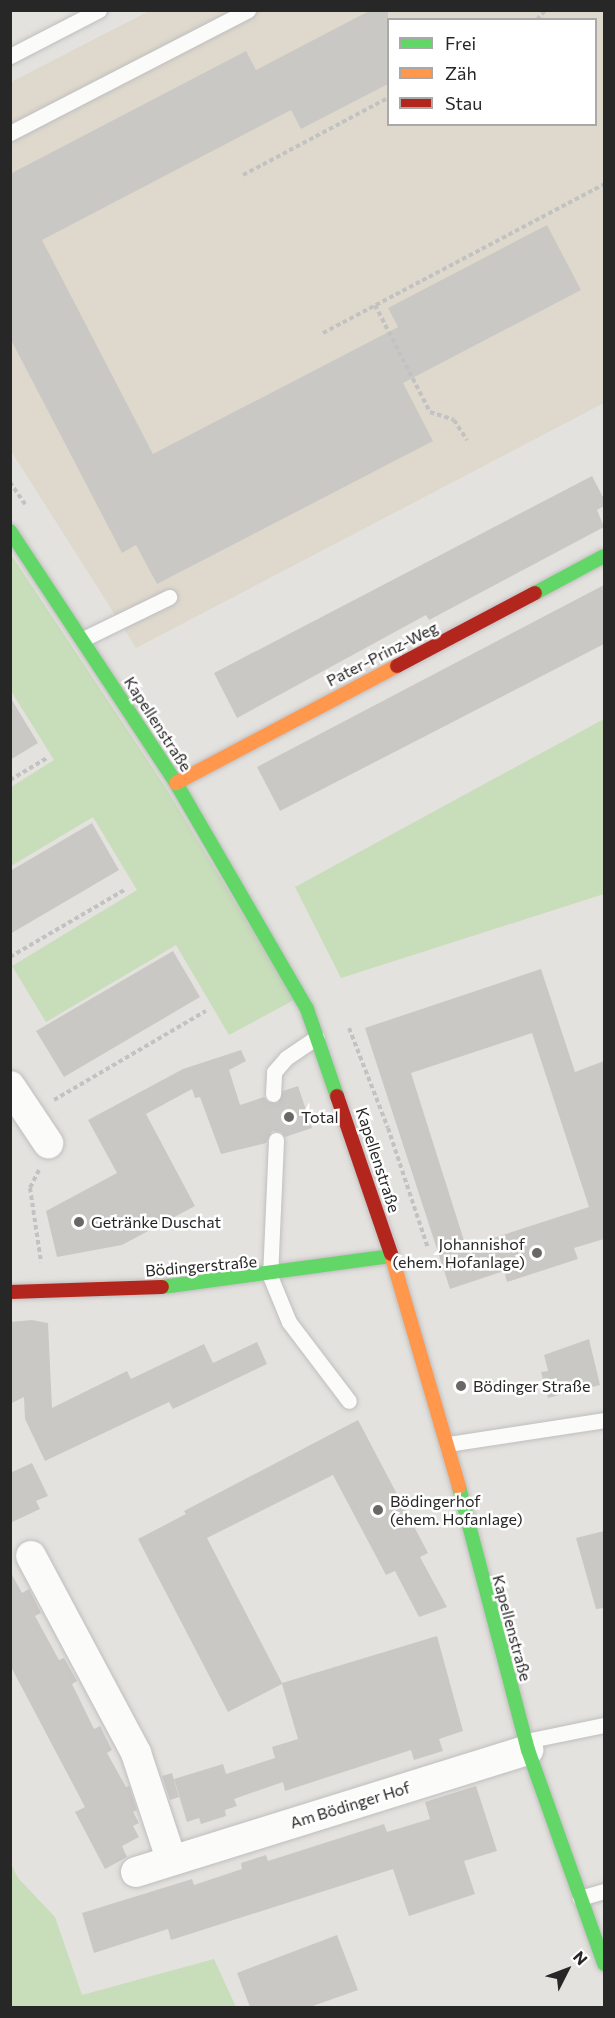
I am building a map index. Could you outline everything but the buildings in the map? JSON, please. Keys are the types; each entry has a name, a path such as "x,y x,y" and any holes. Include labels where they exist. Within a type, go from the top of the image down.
{"main road":[{"name":"Kapellenstraße","path":"10,531 176,783 290,977 317,1036 392,1256 448,1444 527,1746 604,1964"},
{"name":"Pater-Prinz-Weg","path":"176,783 604,556"},
{"name":"Bödingerstraße","path":"10,1292 177,1286 270,1276 392,1256"}],"street":[{"path":"10,1086 48,1143"},
{"path":"31,1556 136,1753 171,1859"},
{"name":"Am Bödinger Hof","path":"136,1872 527,1746"}],"lane":[{"path":"10,56 99,10"},
{"path":"10,133 248,10"},
{"path":"83,639 169,597"},
{"path":"273,1094 274,1072 286,1058 317,1036"},
{"path":"276,1140 270,1276 289,1322 349,1401"},
{"path":"448,1444 604,1420"},
{"path":"527,1746 604,1725"},
{"path":"580,1898 604,1891"}],"path":[{"path":"243,175 387,99"},
{"path":"323,333 604,184"},
{"path":"375,305 430,412 454,420 467,440"},
{"path":"10,780 47,758"},
{"path":"10,957 126,889"},
{"path":"30,1115 206,1011"},
{"path":"348,1026 388,1128 428,1248"},
{"path":"45,1292 30,1188 47,1160 48,1143"}],"shaded area":[{"path":"149,11 604,11 604,403 136,648 11,451 11,82"}],"green space":[{"path":"10,553 166,788 294,1000 229,1035 176,945 46,1022 12,966 137,890 93,817 11,866 11,787 54,760 11,691"},
{"path":"604,719 604,894 341,978 295,887"},
{"path":"10,1862 18,1878 55,1917 82,1995 214,1959 236,2007 11,2007"}],"traffic: fast":[{"path":"10,531 176,783 307,1009 337,1096"},
{"path":"535,593 604,556"},
{"path":"162,1287 392,1256"},
{"path":"459,1487 528,1750 604,1964"}],"traffic: slow":[{"path":"176,783 397,666"},
{"path":"391,1254 459,1487"}],"traffic: jam":[{"path":"397,666 535,593"},
{"path":"337,1096 391,1254"},
{"path":"10,1292 162,1287"}],"place":[{"name":"Total","path":"289,1117"},
{"name":"Getränke Duschat","path":"79,1222"},
{"name":"Johannishof (ehem. Hofanlage)","path":"537,1253"},
{"name":"Bödinger Straße","path":"461,1386"},
{"name":"Bödingerhof (ehem. Hofanlage)","path":"378,1510"}]}
